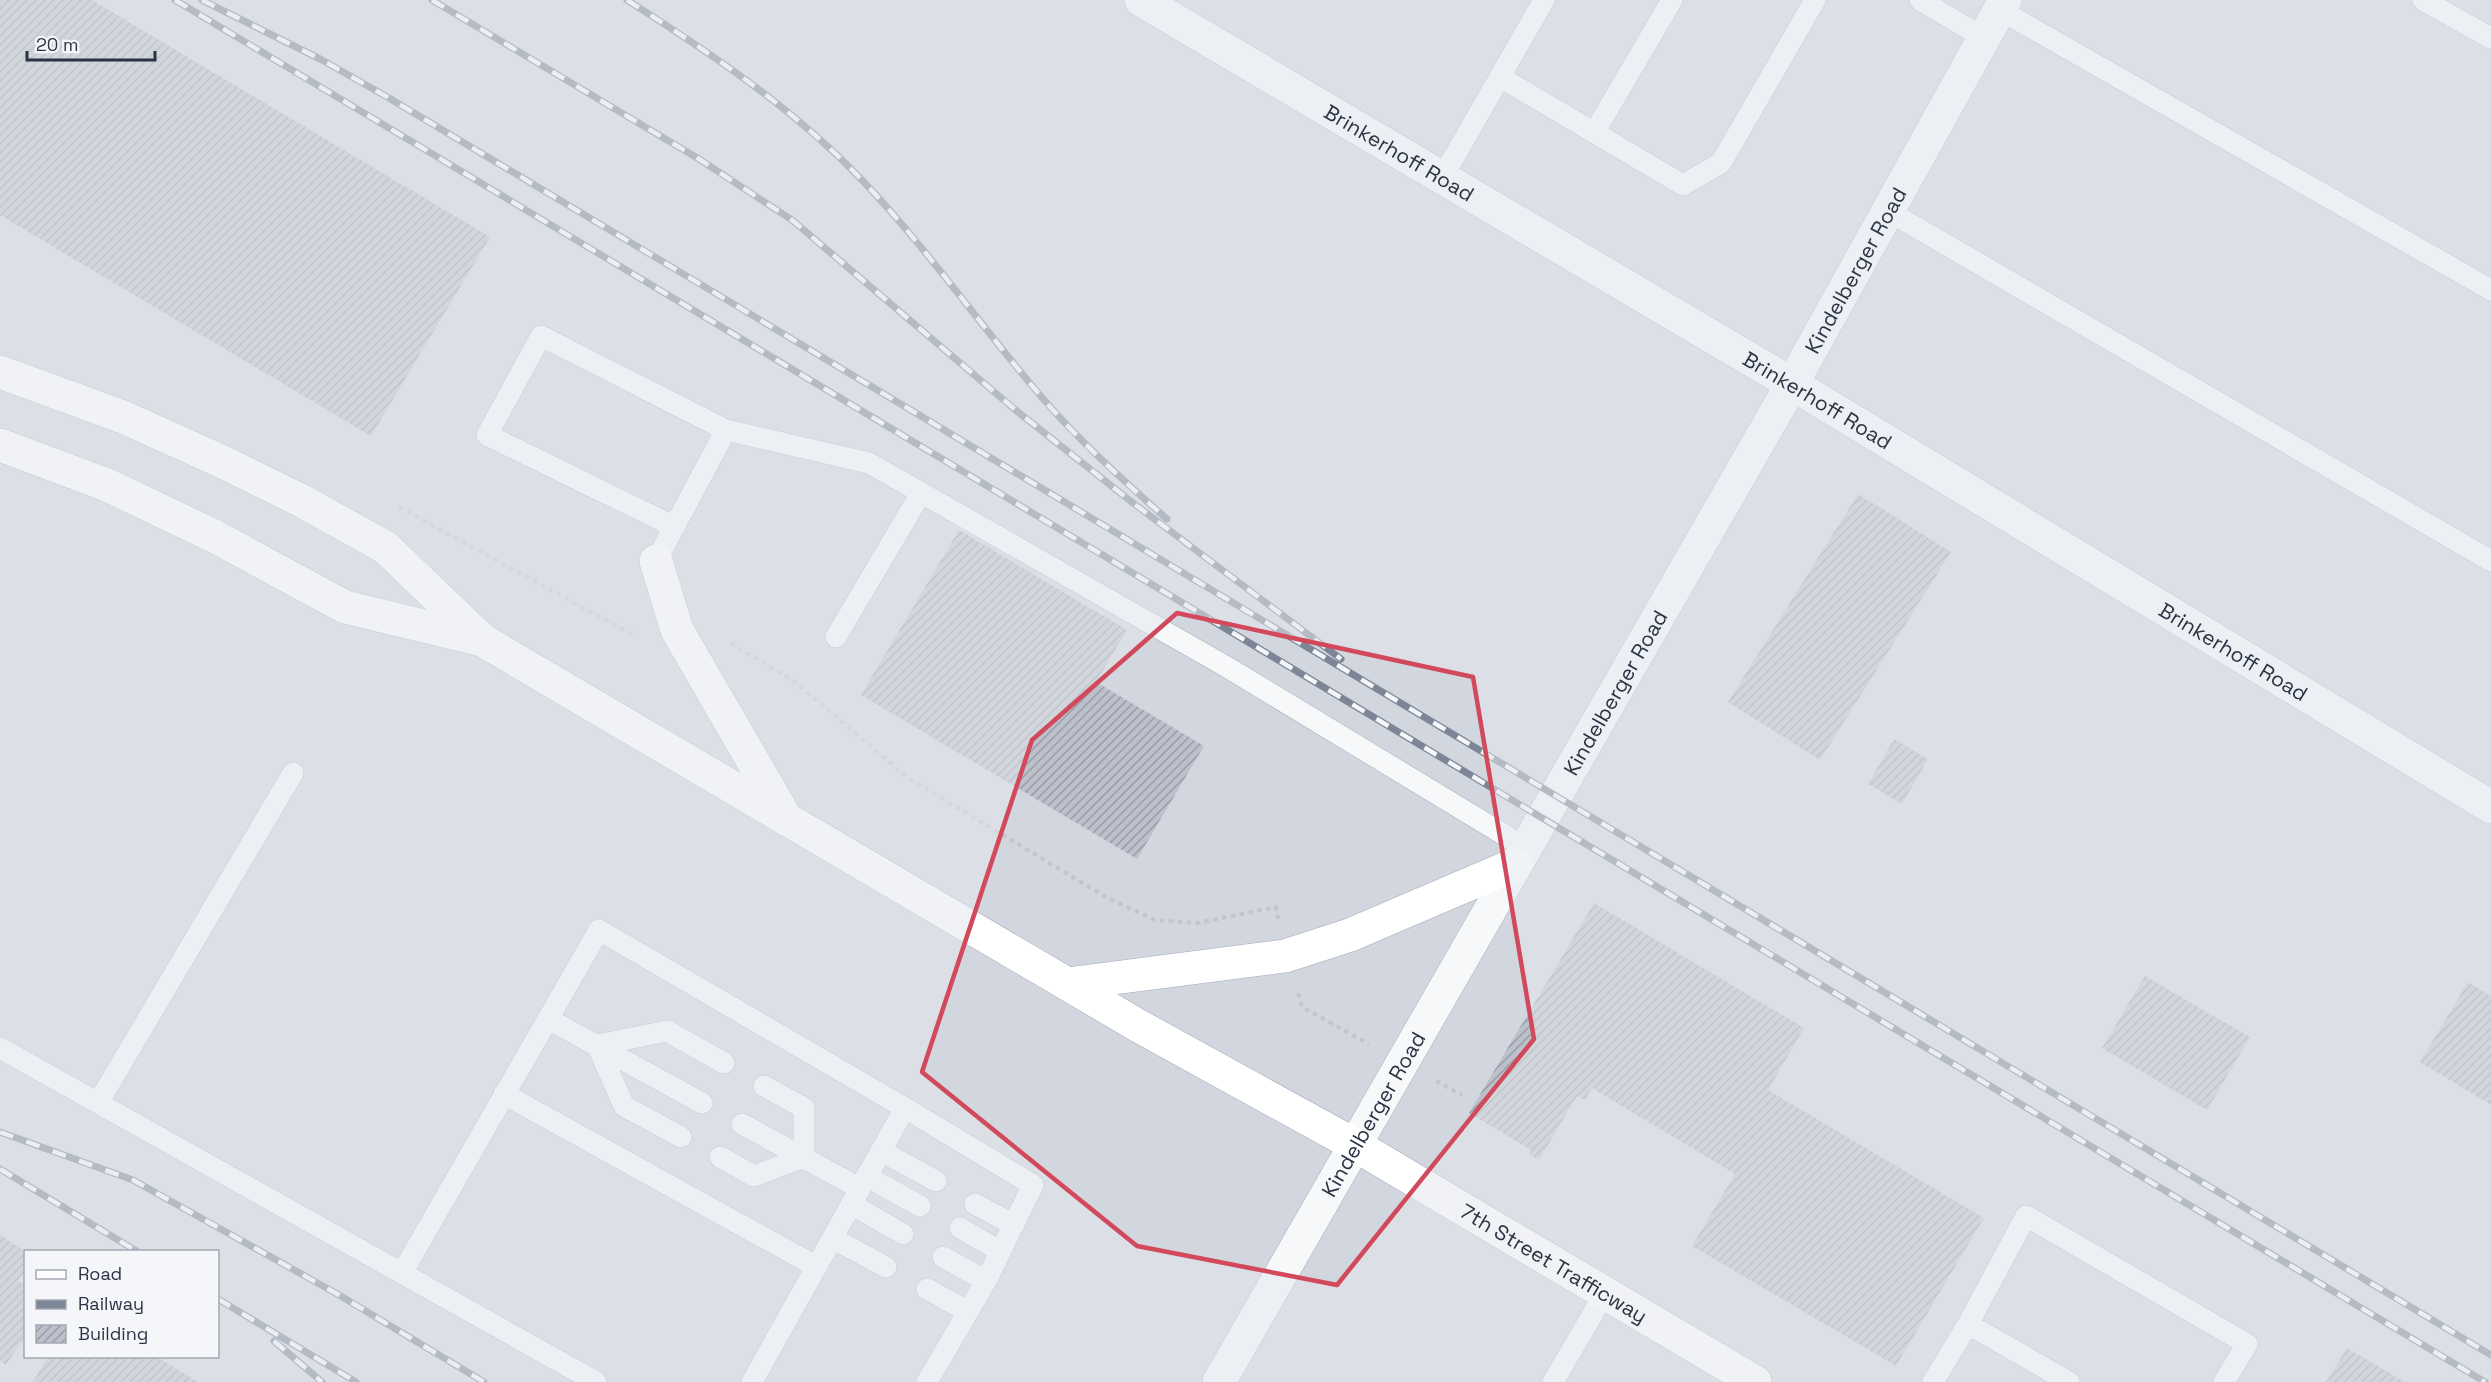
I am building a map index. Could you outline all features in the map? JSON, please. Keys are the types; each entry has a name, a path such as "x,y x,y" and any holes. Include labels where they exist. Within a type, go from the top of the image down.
{"main road":[{"path":"0,372 123,417 225,463 385,547 482,640"},
{"path":"0,445 106,485 150,505 214,536 345,607 482,640"},
{"path":"656,561 677,630 788,822"},
{"name":"7th Street Trafficway","path":"482,640 1067,984 1355,1145 1755,1382"},
{"path":"1067,984 1285,956 1350,935 1521,856"}],"street":[{"name":"Brinkerhoff Road","path":"1141,0 1792,384 2491,807"},
{"name":"Kindelberger Road","path":"1219,1382 1792,384 2002,5"}],"lane":[{"path":"1442,178 1544,0"},
{"path":"1594,133 1672,0"},
{"path":"1500,77 1683,185 1721,163 1815,0"},
{"path":"1920,0 1984,38"},
{"path":"2423,0 2491,38"},
{"path":"2002,5 2491,290"},
{"path":"1888,211 2491,561"},
{"path":"675,527 487,435 541,336 726,430 869,463 1227,667 1521,856"},
{"path":"656,561 726,430"},
{"path":"836,637 921,493"},
{"path":"98,1103 292,773"},
{"path":"402,1273 599,930 1033,1185 986,1281 927,1382"},
{"path":"548,1019 702,1103"},
{"path":"597,1045 667,1031 724,1063"},
{"path":"597,1045 624,1106 681,1137"},
{"path":"0,1048 596,1382"},
{"path":"764,1086 804,1108 804,1158"},
{"path":"504,1095 817,1267"},
{"path":"752,1382 905,1108"},
{"path":"742,1124 859,1189 920,1206"},
{"path":"881,1151 936,1181"},
{"path":"720,1157 754,1176 804,1158"},
{"path":"859,1189 903,1234"},
{"path":"975,1204 1014,1225"},
{"path":"1933,1382 1968,1324 2026,1216 2247,1344 2224,1382"},
{"path":"960,1228 1000,1251"},
{"path":"832,1238 886,1267"},
{"path":"943,1257 986,1281"},
{"path":"927,1289 967,1311"},
{"path":"1553,1382 1605,1293"},
{"path":"1968,1324 2069,1382"}],"highlighted area":[{"path":"1177,613 1473,677 1534,1039 1337,1285 1137,1246 922,1072 1032,740"}],"shaded area":[{"path":"0,0 2491,0 2491,1382 0,1382"}],"building":[{"path":"0,0 92,0 490,237 371,436 0,215"},
{"path":"1858,494 1951,552 1820,760 1728,702"},
{"path":"959,530 1127,630 1096,682 1204,746 1137,859 861,695"},
{"path":"1894,739 1928,759 1902,804 1868,784"},
{"path":"1594,903 1804,1028 1768,1090 1984,1218 1896,1366 1692,1246 1735,1174 1592,1088 1585,1100 1577,1096 1539,1160 1529,1154 1531,1150 1469,1113"},
{"path":"2145,976 2250,1037 2207,1110 2102,1048"},
{"path":"2468,982 2491,996 2491,1105 2420,1062"},
{"path":"0,1235 24,1251 24,1273 18,1281 24,1285 24,1339 6,1365 0,1361"},
{"path":"2347,1348 2405,1382 2326,1382"},
{"path":"47,1358 158,1358 198,1382 33,1382"}],"railway":[{"path":"175,0 2485,1382"},
{"path":"202,0 322,60 389,98 2491,1355"},
{"path":"432,0 699,159 792,220 1018,412 1133,503 1341,659"},
{"path":"627,0 749,82 835,153 911,235 1052,409 1108,466 1167,519"},
{"path":"0,1132 133,1180 339,1295 484,1382"},
{"path":"0,1169 135,1250"},
{"path":"219,1300 356,1382"},
{"path":"274,1341 322,1382"}]}
